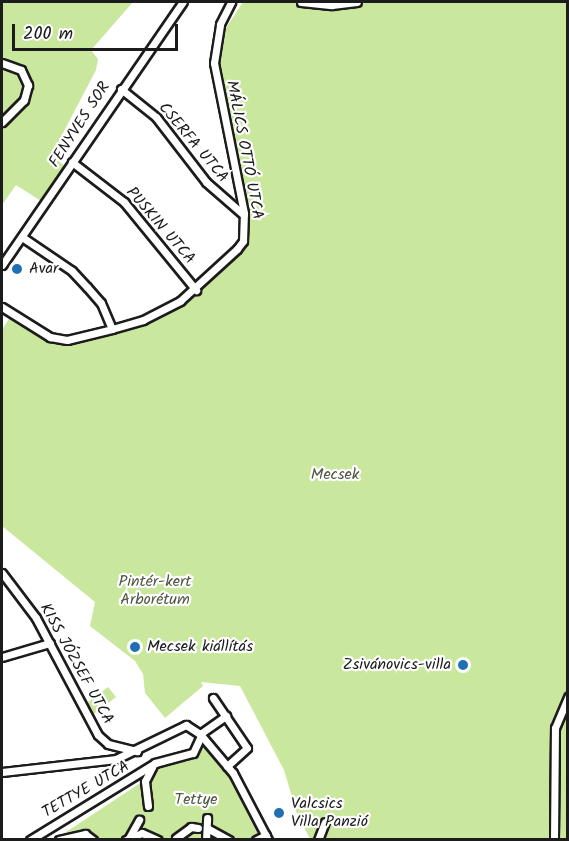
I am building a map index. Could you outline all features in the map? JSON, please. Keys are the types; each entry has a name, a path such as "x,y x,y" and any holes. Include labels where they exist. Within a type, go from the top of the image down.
{"street":[{"name":"FENYVES SOR","path":"2,265 183,2"},
{"name":"MÁLICS OTTÓ UTCA","path":"2,306 50,337 67,340 112,329 143,320 196,290 223,266 243,241 244,215 214,63 220,24 231,2"},
{"path":"301,2 332,5 357,2"},
{"path":"2,63 21,70 28,85 24,100 2,122"},
{"name":"CSERFA UTCA","path":"121,89 156,117 206,182 244,215"},
{"name":"PUSKIN UTCA","path":"72,162 124,201 196,290"},
{"path":"22,237 87,286 101,303 112,329"},
{"name":"KISS JÓZSEF UTCA","path":"2,573 24,599 50,643 98,735 108,744 137,751"},
{"path":"2,657 50,643"},
{"path":"554,840 555,728 567,697"},
{"path":"213,698 247,748 228,766"},
{"name":"TETTYE UTCA","path":"30,840 155,763 188,756 200,743 201,735 226,716"},
{"path":"2,772 103,762 137,751 163,734 186,725 201,735 228,766 267,837 256,840"},
{"path":"148,806 145,781 155,763"},
{"path":"206,840 207,818"},
{"path":"128,839 139,820"},
{"path":"318,840 325,822"},
{"path":"177,839 191,827 198,828"},
{"path":"207,828 229,840"},
{"path":"128,839 142,833 158,840"},
{"path":"59,840 85,834 93,840"}],"green space":[{"path":"2,2 133,2 91,50 98,59 96,70 51,156 65,166 41,201 16,185 2,205"},
{"name":"Mecsek","path":"243,2 567,2 567,839 310,839 297,814 284,770 240,686 201,682 203,686 165,718 145,693 143,674 135,661 90,626 95,602 2,526 2,330 12,314 36,331 67,340 112,329 162,311 224,267 243,241 244,213 217,82 215,45"},
{"path":"108,687 116,697 91,716 87,703"},
{"name":"Tettye","path":"203,744 239,791 263,840 54,840 151,776 157,766 169,761 187,762"}],"place":[{"name":"Avar","path":"17,269"},
{"name":"Mecsek kiállítás","path":"135,647"},
{"name":"Zsivánovics-villa","path":"463,665"},
{"name":"Valcsics Villa Panzió","path":"279,813"}],"park label":[{"name":"Pintér-kert Arborétum","path":"155,591"}]}
